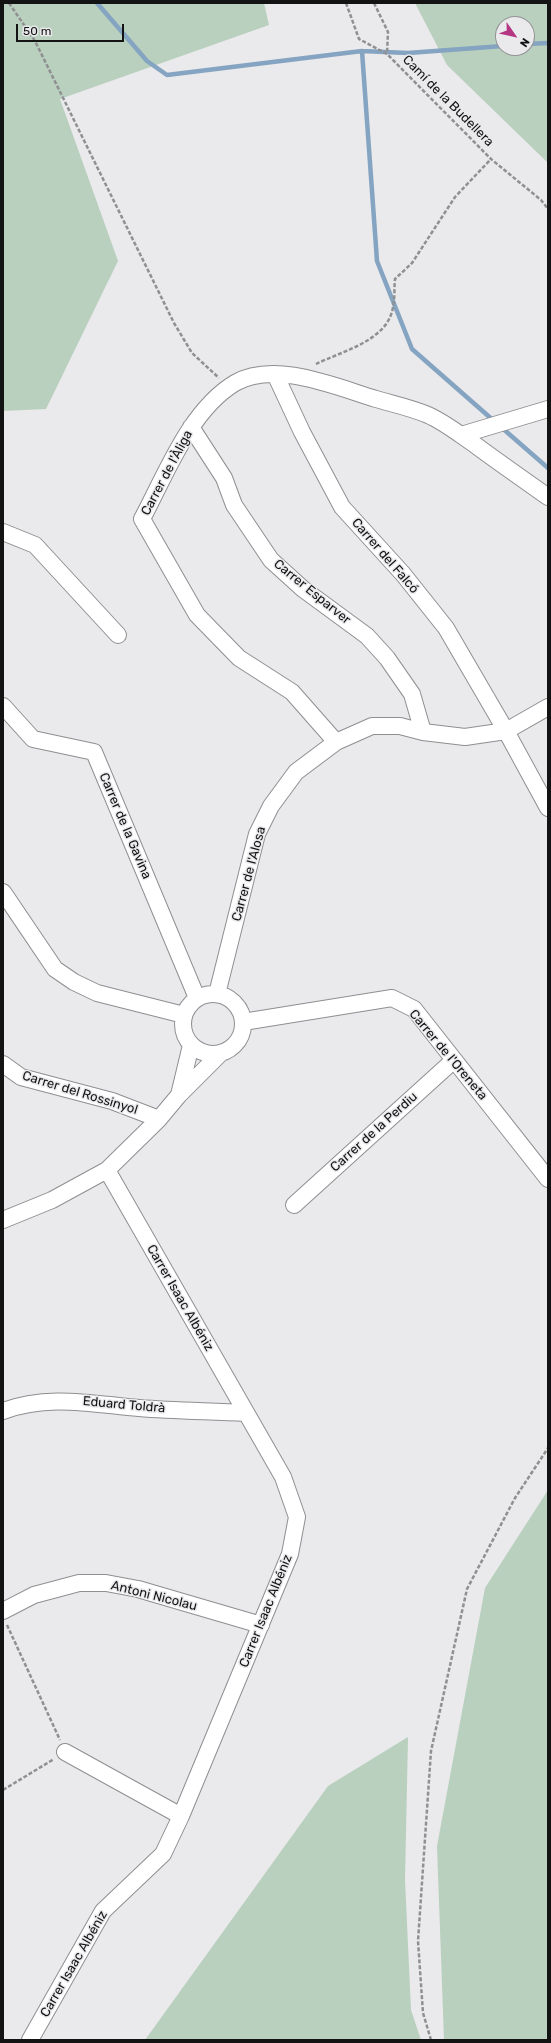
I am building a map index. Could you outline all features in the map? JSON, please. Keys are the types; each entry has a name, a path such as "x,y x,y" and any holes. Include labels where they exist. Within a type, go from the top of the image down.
{"street":[{"name":"Carrer de l'Àliga","path":"336,742 292,692 239,658 197,615 142,519 191,426 205,407 236,383 257,376 275,374 295,375 428,415 460,435 548,497"},
{"name":"Carrer del Falcó","path":"275,374 302,432 342,507 403,574 446,628 506,731 548,808"},
{"path":"460,435 548,409"},
{"name":"Carrer Esparver","path":"191,426 220,472 234,505 272,560 303,589 367,636 387,658 412,694 423,732"},
{"path":"3,532 36,545 118,635"},
{"name":"Carrer de la Gavina","path":"3,706 33,739 94,752 197,998"},
{"name":"Carrer de l'Alosa","path":"217,994 257,834 270,806 296,772 336,742 372,726 400,726 423,732 465,737 506,731 548,707"},
{"path":"3,892 55,969 74,982 97,993 184,1015"},
{"path":"3,1220 52,1200 106,1170 159,1119 179,1095 221,1054 238,1042 244,1022 241,1011 235,1003 226,996 207,994 197,998 189,1005 184,1015 183,1025 185,1036 199,1051 209,1054 221,1054"},
{"name":"Carrer de l'Oreneta","path":"244,1022 392,998 414,1009 548,1179"},
{"path":"179,1095 191,1044"},
{"name":"Carrer de la Perdiu","path":"294,1205 454,1060"},
{"name":"Carrer del Rossinyol","path":"3,1064 21,1077 112,1101 159,1119"},
{"name":"Carrer Isaac Albéniz","path":"30,2040 103,1911 163,1854 181,1816 290,1554 297,1517 283,1477 106,1170"},
{"name":"Eduard Toldrà","path":"3,1411 33,1402 70,1400 140,1408 246,1412"},
{"name":"Antoni Nicolau","path":"5,1617 42,1593 79,1583 106,1583 138,1589 261,1625"},
{"path":"65,1752 181,1816"}],"path":[{"path":"9,3 36,41 174,323 192,353 230,388"},
{"name":"Camí de la Budellera","path":"346,3 358,39 387,54 491,159 541,200 548,209"},
{"path":"374,3 388,32 387,54"},
{"path":"316,365 361,344 382,330 393,308 395,279 412,262 455,197 491,159"},
{"path":"431,2040 423,2013 418,1941 431,1751 467,1590 516,1498 548,1448"},
{"path":"3,1790 65,1752 5,1617"}],"green space":[{"path":"3,3 264,3 269,25 60,99 118,261 46,409 3,411"},
{"path":"415,3 548,3 548,163 447,65"},
{"path":"548,1490 548,2040 444,2040 437,1846 485,1588"},
{"path":"408,1737 405,1880 411,2010 421,2040 145,2040 328,1786"}],"waterway":[{"path":"97,3 147,61 167,75 362,51 377,261 412,349 494,421"},
{"path":"535,44 548,43"},
{"path":"362,51 408,53 495,47"},
{"path":"501,427 548,468"}]}
